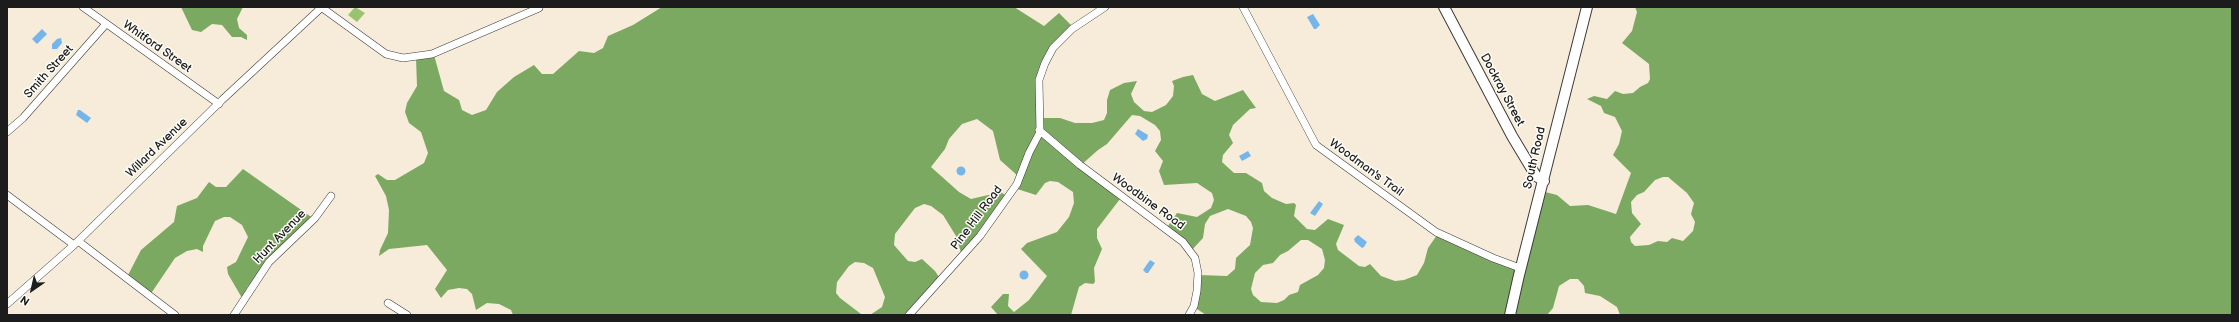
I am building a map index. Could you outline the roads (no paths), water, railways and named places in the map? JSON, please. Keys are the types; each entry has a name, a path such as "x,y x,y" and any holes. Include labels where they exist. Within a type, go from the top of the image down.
{"street":[{"name":"Whitford Street","path":"83,7 219,104"},
{"path":"322,7 386,54 403,58 432,54 539,8"},
{"name":"Willard Avenue","path":"7,304 76,243 219,104 322,7"},
{"name":"Pine Hill Road","path":"909,315 995,218 1017,184 1039,130 1039,80 1045,63 1053,48 1072,29 1105,7"},
{"name":"Woodman's Trail","path":"1243,7 1316,145 1436,232 1493,258 1520,268"},
{"name":"Dockray Street","path":"1444,7 1512,136 1536,176 1544,181"},
{"name":"South Road","path":"1510,315 1520,268 1544,181 1588,7"},
{"name":"Smith Street","path":"7,132 23,118 106,24"},
{"name":"Woodbine Road","path":"1039,130 1080,165 1183,242 1196,258 1198,273 1197,291 1194,306 1189,315"},
{"path":"7,195 175,315"},
{"name":"Hunt Avenue","path":"234,315 269,262 315,218 331,196"},
{"path":"388,304 407,315"}],"water":[{"path":"1313,14 1320,25 1316,29 1314,29 1307,17"},
{"path":"42,29 47,34 37,44 32,39"},
{"path":"61,38 62,43 57,49 52,49 52,44 57,39"},
{"path":"78,110 91,118 87,123 76,115"},
{"path":"1138,129 1148,135 1147,139 1143,141 1135,134"},
{"path":"1248,151 1251,156 1242,161 1239,156"},
{"path":"961,166 966,171 961,176 956,171"},
{"path":"1319,201 1323,204 1315,216 1310,213"},
{"path":"1358,235 1367,242 1362,248 1355,242 1354,239"},
{"path":"1150,260 1155,263 1148,273 1146,273 1143,270"},
{"path":"1024,270 1029,275 1024,280 1019,275"}]}
